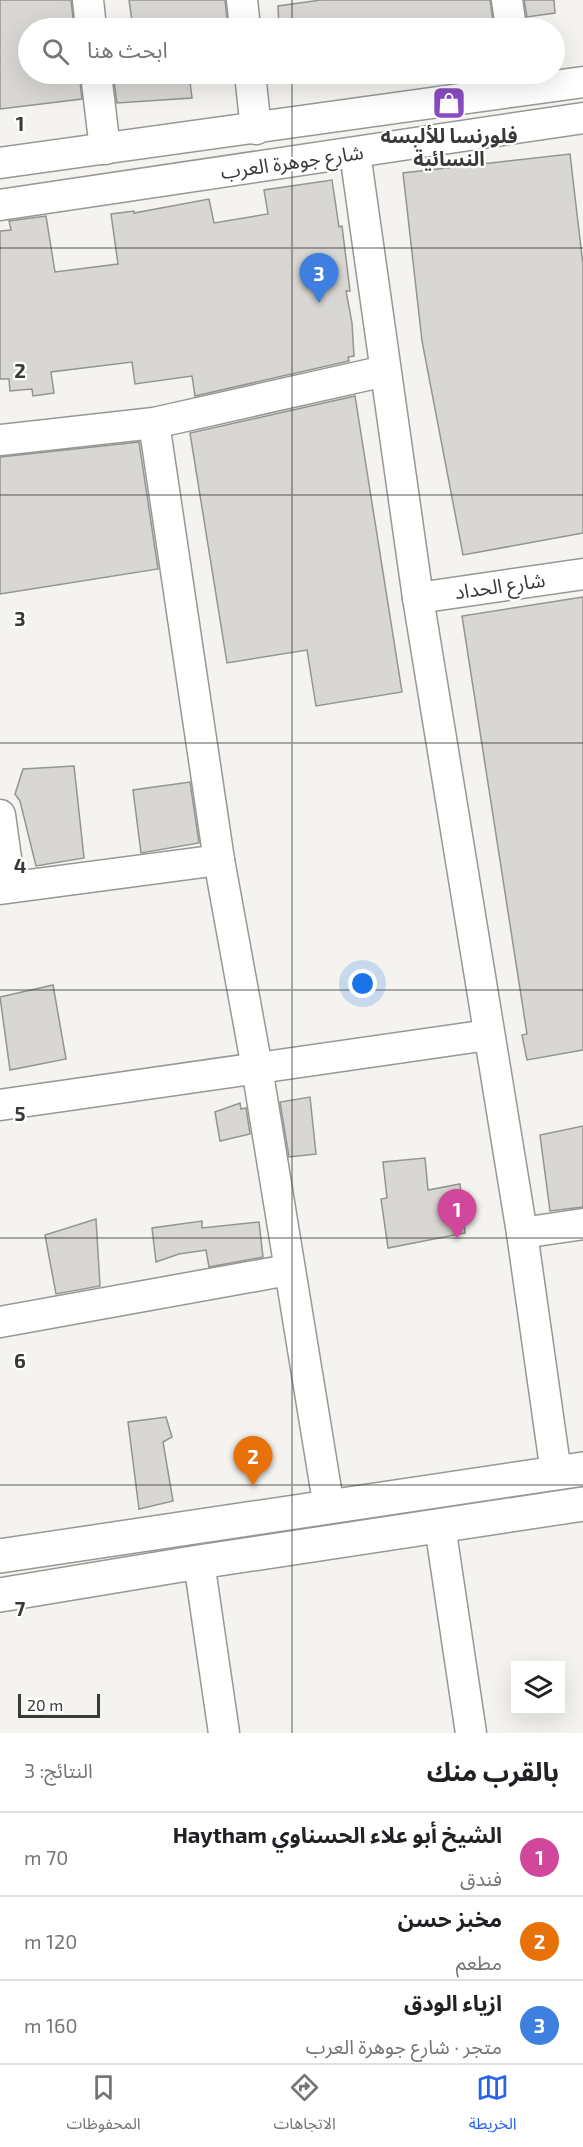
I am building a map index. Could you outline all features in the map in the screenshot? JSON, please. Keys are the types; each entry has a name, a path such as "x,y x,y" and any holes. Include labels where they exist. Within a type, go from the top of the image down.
{"street":[{"path":"88,0 90,18"},
{"path":"242,0 244,18"},
{"path":"507,0 510,18"},
{"name":"شارع جوهرة العرب","path":"565,82 583,82"},
{"path":"97,84 105,149"},
{"path":"251,84 256,129"},
{"name":"شارع جوهرة العرب","path":"0,163 256,129 506,84"},
{"name":"شارع جوهرة العرب","path":"0,205 583,118"},
{"path":"0,1556 570,1471 522,1233 488,1035 418,598 355,153"},
{"path":"0,440 154,423 385,371"},
{"path":"154,423 219,860 257,1068 288,1270 329,1508"},
{"name":"شارع الحداد","path":"418,598 583,574"},
{"path":"0,815 5,888 219,860"},
{"path":"0,1105 488,1035"},
{"path":"522,1233 583,1224"},
{"path":"0,1322 288,1270"},
{"path":"0,1595 199,1562 583,1504"},
{"path":"440,1526 471,1733"},
{"path":"199,1562 224,1733"}],"building":[{"path":"0,0 71,0 73,18 18,18 18,84 80,84 82,99 0,109"},
{"path":"129,0 225,0 227,18 132,18"},
{"path":"321,0 490,0 493,18 279,18 278,6"},
{"path":"524,0 554,0 555,13 527,17"},
{"path":"114,84 190,84 192,98 117,103"},
{"path":"570,154 583,265 583,533 463,555 422,341 403,173"},
{"path":"332,180 339,227 342,226 350,291 346,291 352,323 354,356 348,357 349,361 195,396 192,376 135,384 132,362 51,372 54,393 33,396 32,389 10,391 9,379 0,379 0,231 11,230 9,221 46,216 55,272 118,264 111,214 134,211 134,213 209,199 214,223 268,214 264,190"},
{"path":"355,396 402,692 316,706 307,650 227,663 190,433"},
{"path":"139,442 158,569 0,594 0,457"},
{"path":"583,597 583,1050 527,1060 522,1035 527,1034 462,616"},
{"path":"74,766 84,858 36,866 20,801 15,794 23,769"},
{"path":"190,782 199,843 141,853 133,790"},
{"path":"53,985 66,1059 10,1070 0,997"},
{"path":"310,1097 316,1154 289,1157 280,1102"},
{"path":"240,1103 241,1109 246,1108 250,1134 220,1141 215,1112"},
{"path":"583,1126 583,1207 550,1211 540,1135"},
{"path":"425,1158 428,1190 460,1184 465,1233 388,1248 381,1199 387,1198 383,1162"},
{"path":"96,1219 100,1286 56,1294 45,1235"},
{"path":"202,1221 202,1228 259,1222 263,1257 209,1267 206,1250 179,1254 156,1262 152,1228"},
{"path":"166,1417 172,1437 163,1442 173,1501 139,1509 128,1422"}],"place":[{"name":"فلورنسا للألبسه النسائية","path":"449,103"},
{"name":"ازياء الودق","path":"319,303"},
{"name":"الشيخ أبو علاء الحسناوي Haytham","path":"457,1239"},
{"name":"مخبز حسن","path":"253,1486"}]}
